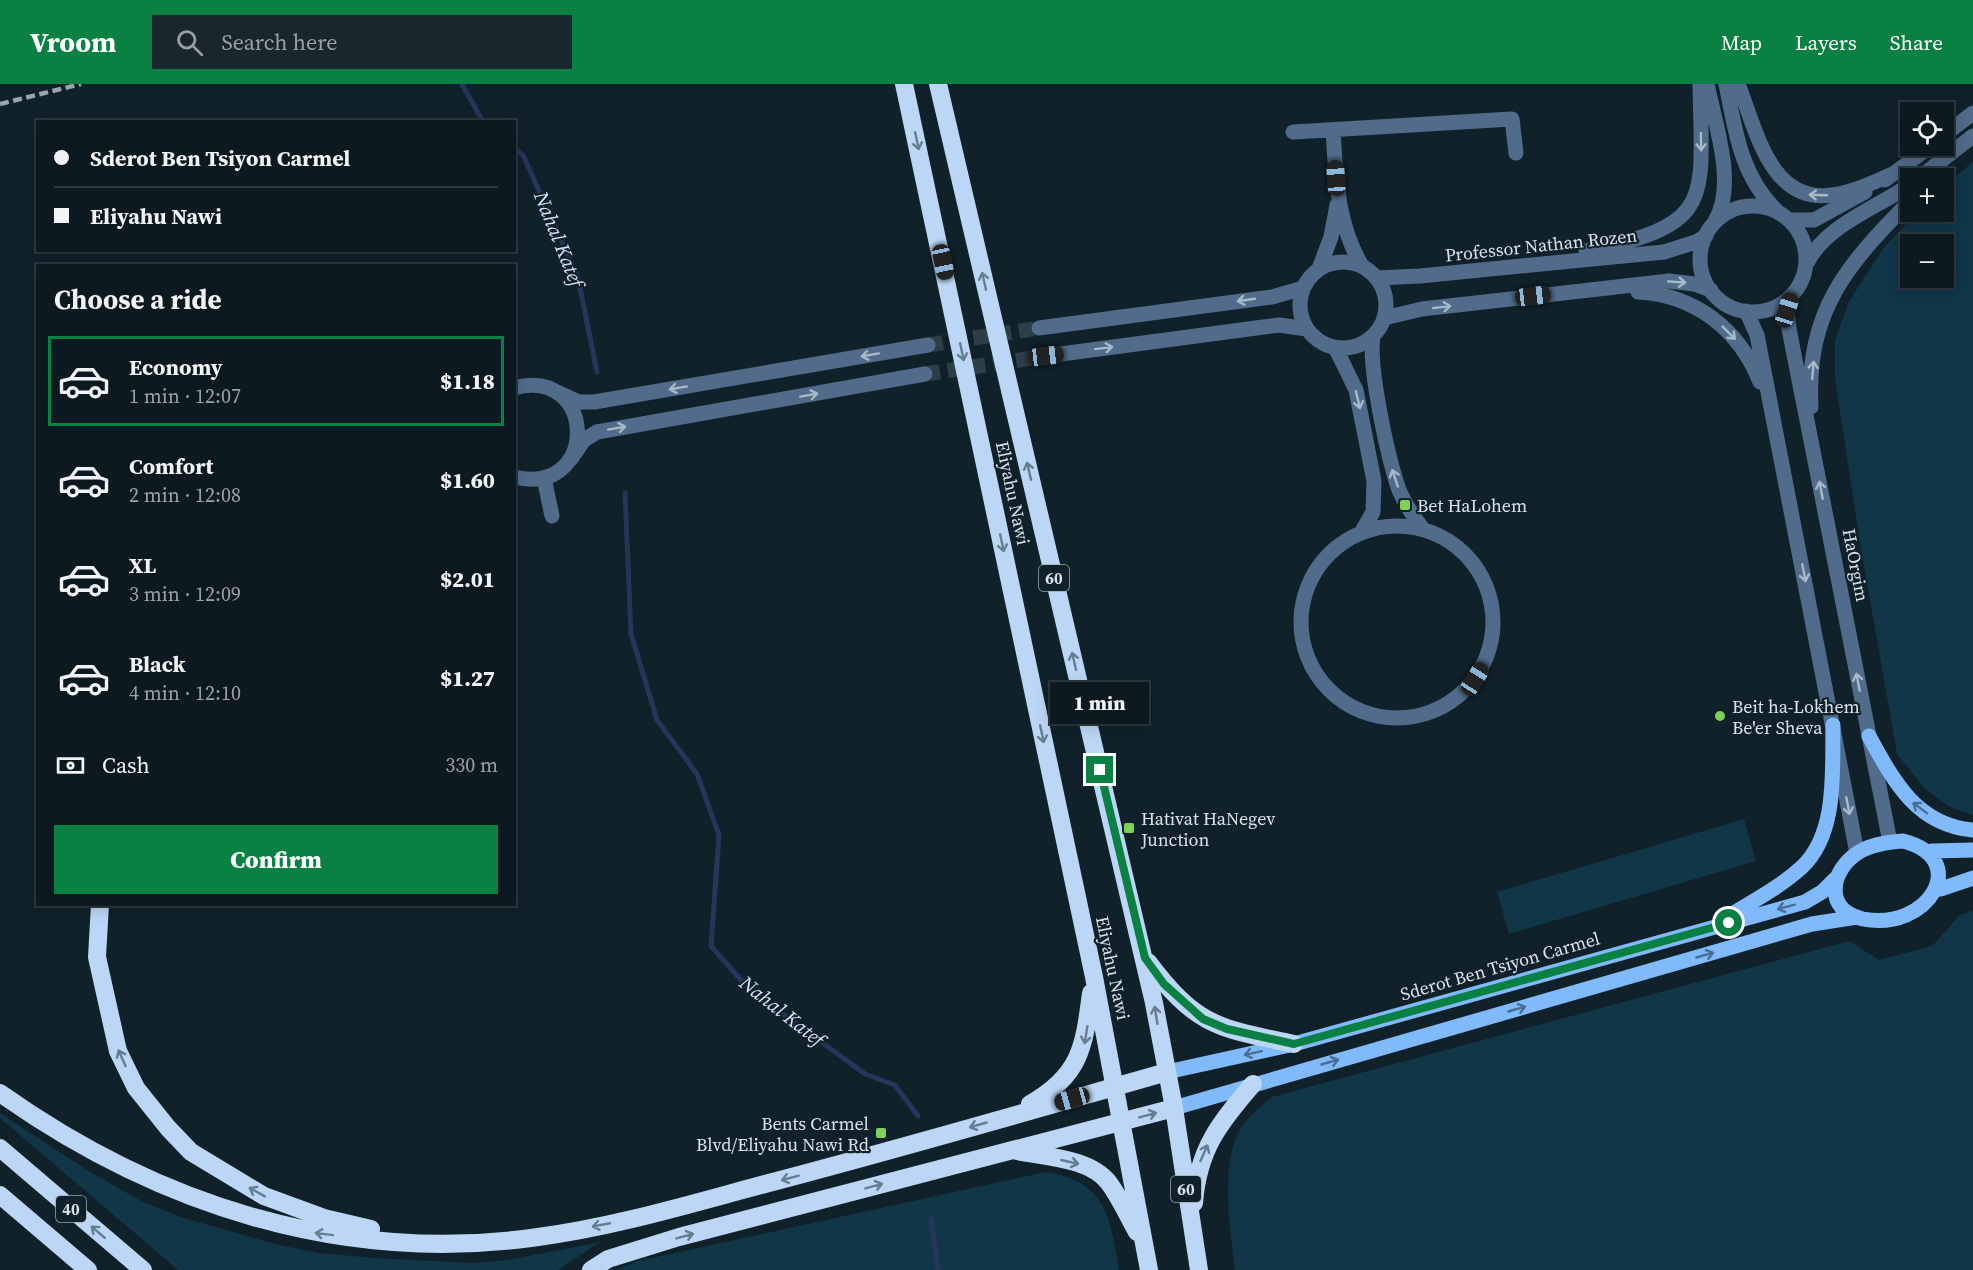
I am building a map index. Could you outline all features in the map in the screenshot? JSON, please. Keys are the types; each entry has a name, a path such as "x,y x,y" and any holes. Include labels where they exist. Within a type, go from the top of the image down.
{"highway":[{"name":"Eliyahu Nawi","path":"904,84 1094,977 1115,1087"},
{"name":"Eliyahu Nawi","path":"938,84 1137,930 1167,1072"},
{"path":"100,906 97,957 118,1051 136,1088 191,1152 264,1196 324,1218 368,1229 477,1243"},
{"path":"1137,930 1145,958 1164,984 1189,1010 1227,1029 1294,1044"},
{"path":"1007,1117 1052,1092 1077,1062 1085,1042 1094,977"},
{"path":"0,1093 67,1137 143,1179 216,1207 300,1231 391,1242 477,1243 540,1237 630,1219 1167,1072"},
{"name":"60","path":"1167,1072 1199,1270"},
{"path":"1193,1232 1200,1160 1222,1121 1253,1084"},
{"name":"60","path":"1115,1087 1149,1270"},
{"path":"591,1270 608,1259 679,1237 1174,1108"},
{"name":"40","path":"0,1148 143,1270"},
{"path":"1013,1150 1074,1163 1095,1171 1108,1181 1144,1245"},
{"name":"40","path":"0,1195 88,1270"}],"main road":[{"path":"1710,928 1787,879 1804,866 1815,850 1823,835 1829,803 1833,725"},
{"path":"1869,736 1895,784 1909,800 1931,816 1952,826 1973,830"},
{"path":"1903,841 1923,845 1932,850 1938,855 1945,868 1944,884 1935,899 1919,911 1898,919 1877,921 1857,917 1842,908 1834,894 1835,879 1844,863 1857,853 1881,843 1890,842 1903,841"},
{"path":"1932,850 1973,850"},
{"path":"1941,889 1973,878"},
{"name":"Sderot Ben Tsiyon Carmel","path":"1167,1072 1294,1044 1805,902 1822,892 1835,879"},
{"path":"1174,1108 1812,924 1857,917"}],"street":[{"path":"1513,267 1640,240 1679,219 1693,203 1700,184 1700,84"},
{"path":"1707,84 1725,182 1722,207 1708,232 1700,260 1703,276 1711,290 1723,302 1746,311 1770,309 1791,296 1801,281 1815,248 1830,235 1900,191"},
{"path":"1726,84 1746,167 1761,193 1777,211"},
{"path":"1738,84 1776,174 1796,192 1821,196 1834,195 1893,174"},
{"path":"1954,127 1973,113"},
{"path":"1293,132 1512,119 1516,153"},
{"path":"1333,130 1338,202 1350,242 1362,266 1377,278 1385,297 1384,318 1373,336 1371,355 1391,465 1405,502 1423,529"},
{"path":"1932,168 1973,138"},
{"path":"1943,168 1973,138"},
{"path":"1791,220 1814,220 1833,212 1917,156"},
{"path":"1338,202 1331,237 1319,269 1304,288 1300,309 1307,329 1320,341 1335,347 1355,346 1373,336"},
{"path":"1708,232 1722,216 1744,206 1761,206 1777,211 1791,220 1804,241 1806,265"},
{"path":"1813,449 1810,400 1815,348 1822,317 1836,287 1854,260 1900,212"},
{"name":"Professor Nathan Rozen","path":"1377,278 1664,252 1696,242 1708,232"},
{"path":"1319,269 1343,262 1362,266"},
{"path":"1384,318 1422,309 1669,281 1694,284 1711,290"},
{"path":"1039,328 1272,297 1304,288"},
{"path":"1578,290 1656,293 1676,298 1701,309 1739,343 1753,365 1774,419"},
{"name":"HaOrgim","path":"1791,296 1787,310 1789,329 1890,842"},
{"path":"1746,311 1757,335 1857,853"},
{"path":"1046,356 1279,325 1307,329"},
{"path":"516,388 530,384 544,386 579,402 594,402 928,345"},
{"path":"1335,347 1356,390 1374,481 1373,512 1361,533"},
{"path":"516,477 528,480 554,474 571,459 584,440 597,432 925,374"},
{"path":"557,392 569,402 576,415 579,430 577,446 571,459"},
{"path":"544,478 552,516"},
{"path":"1392,526 1423,529 1452,542 1475,564 1486,583 1492,604 1493,635 1483,666 1465,690 1441,708 1412,717 1397,718 1368,714 1341,700 1316,673 1302,639 1302,609 1311,580 1328,555 1361,533 1392,526"}],"shaded area":[{"path":"1973,162 1973,815 1950,807 1924,788 1897,754 1860,543 1835,379 1835,340 1849,301 1885,246 1908,222 1954,222 1954,178"},
{"path":"1744,819 1756,861 1509,934 1497,892"},
{"path":"1973,911 1973,1270 1235,1270 1228,1198 1230,1161 1240,1129 1250,1116 1272,1097 1849,941 1879,960 1932,946 1960,915"},
{"path":"0,1113 87,1170 143,1202 184,1218 275,1244 318,1253 472,1263 508,1260 600,1242 558,1270 178,1270 0,1118"},
{"path":"1046,1172 1082,1184 1094,1193 1108,1218 1119,1270 617,1270 638,1261"}],"waterway":[{"name":"Nahal Katef","path":"462,84 482,120"},
{"name":"Nahal Katef","path":"516,150 523,155 578,278 597,372"},
{"name":"Nahal Katef","path":"625,493 631,634 657,720 697,774 719,835 711,946 748,988 865,1074 895,1085 918,1116"},
{"name":"Nahal Katef","path":"931,1219 938,1270"}],"tunnel":[{"path":"928,345 1039,328"},
{"path":"925,374 1046,356"}],"railway":[{"path":"0,104 81,84"}],"place":[{"name":"Bet HaLohem","path":"1405,505"},
{"name":"Beit ha-Lokhem Be'er Sheva","path":"1720,716"},
{"name":"Hativat HaNegev Junction","path":"1129,828"},
{"name":"Bents Carmel Blvd/Eliyahu Nawi Rd","path":"881,1133"}],"route":[{"path":"1100,770 1145,958 1164,984 1189,1010 1227,1029 1294,1044 1729,923"}]}
